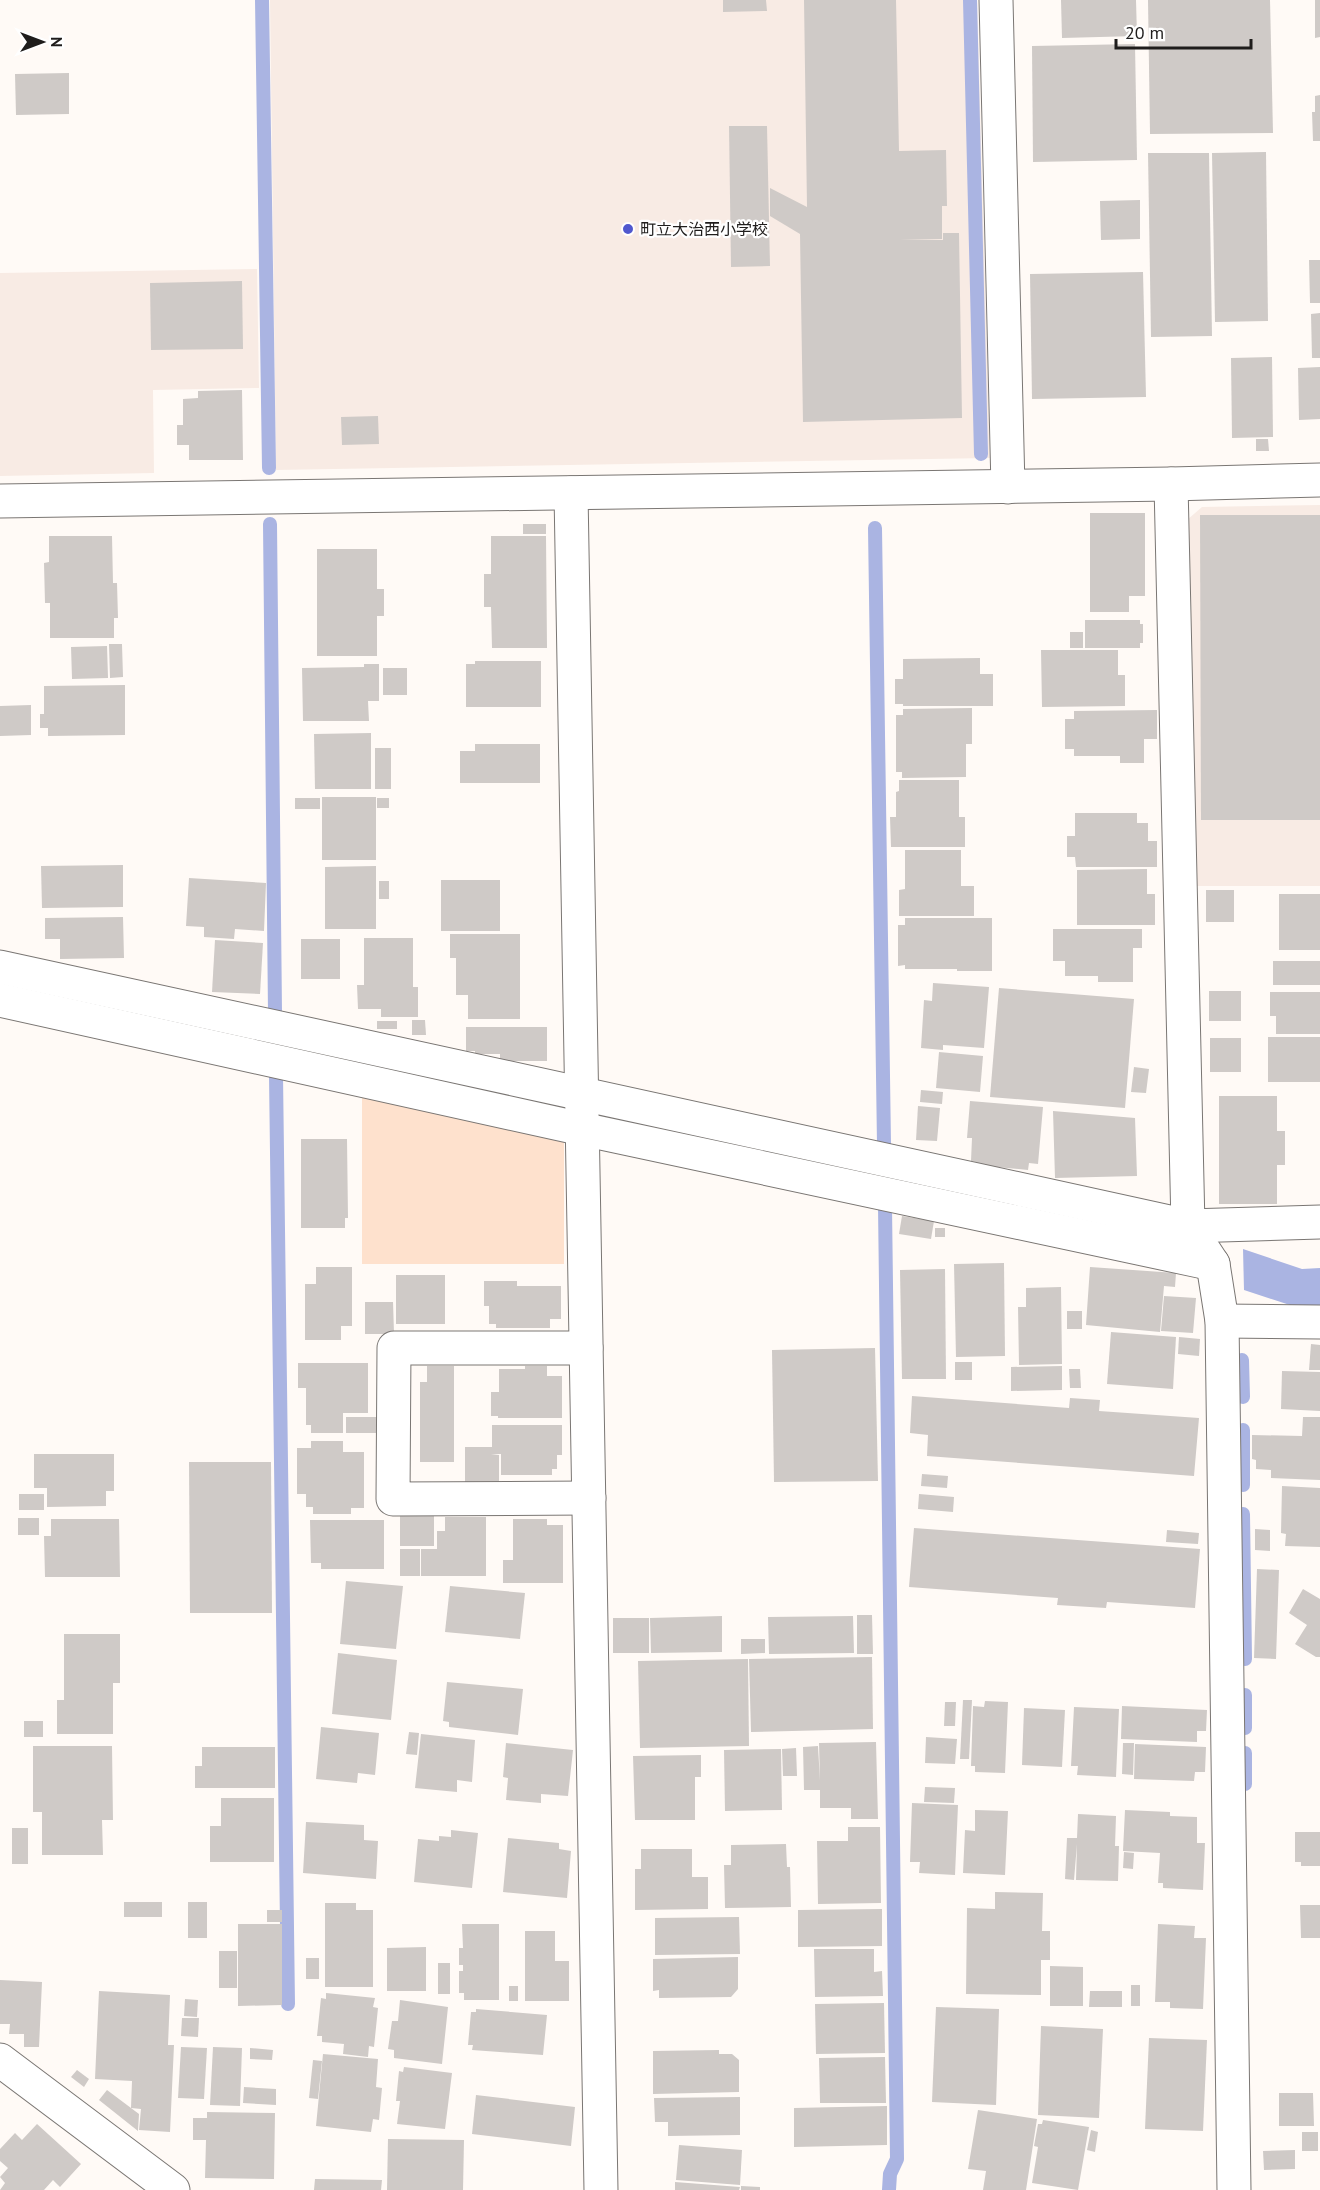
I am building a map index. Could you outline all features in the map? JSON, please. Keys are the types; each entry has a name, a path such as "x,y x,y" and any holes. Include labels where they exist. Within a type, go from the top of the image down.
{"street":[{"path":"996,0 1008,487"},
{"path":"0,501 1008,487 1320,480"},
{"path":"1171,484 1188,1226 1213,1264 1221,1321 1234,2190"},
{"path":"571,493 601,2190"},
{"path":"0,967 1188,1226 1320,1222"},
{"path":"0,1000 582,1129 1213,1264"},
{"path":"1221,1321 1320,1322"},
{"path":"586,1348 394,1348 393,1499 589,1498"},
{"path":"0,2060 169,2188"}],"shaded area":[{"name":"町立大治西小学校","path":"270,0 977,0 990,458 276,470"},
{"path":"257,269 259,388 153,390 154,473 0,476 0,273"},
{"path":"1320,505 1320,886 1197,886 1187,520 1202,507"},
{"path":"362,1095 564,1141 564,1264 362,1264"}],"water":[{"path":"1243,1249 1302,1269 1320,1268 1320,1308 1299,1308 1244,1290"}],"building":[{"path":"723,0 766,0 767,11 723,12"},
{"path":"804,0 896,0 899,151 946,150 947,206 942,206 942,239 900,240 943,240 943,233 959,233 962,418 803,422 800,234 770,216 770,188 807,207"},
{"path":"1061,0 1136,0 1137,36 1062,38"},
{"path":"1148,0 1270,0 1273,133 1150,134"},
{"path":"1315,0 1320,0 1320,37 1315,38"},
{"path":"1135,44 1137,160 1033,162 1032,46"},
{"path":"69,73 69,114 16,115 15,74"},
{"path":"1320,95 1320,141 1313,141 1312,112 1315,112 1315,96"},
{"path":"729,126 767,126 770,266 731,267"},
{"path":"1266,152 1268,321 1215,322 1212,153"},
{"path":"1148,153 1209,153 1212,336 1151,337"},
{"path":"1140,200 1140,239 1101,240 1100,201"},
{"path":"1309,260 1320,260 1320,303 1310,303"},
{"path":"1143,272 1146,397 1032,399 1030,274"},
{"path":"242,281 243,349 151,350 150,283"},
{"path":"1320,313 1320,358 1312,358 1311,314"},
{"path":"1272,357 1273,437 1232,438 1231,358"},
{"path":"1320,367 1320,419 1299,420 1298,368"},
{"path":"242,390 243,460 189,460 189,445 177,445 177,425 183,425 183,399 198,398 198,391"},
{"path":"378,416 379,444 342,445 341,417"},
{"path":"1256,439 1268,439 1269,451 1256,451"},
{"path":"1090,513 1145,513 1145,596 1129,596 1129,612 1090,612"},
{"path":"1200,515 1320,515 1320,820 1201,820"},
{"path":"523,524 546,524 546,534 523,534"},
{"path":"49,536 112,536 113,583 117,583 118,618 114,618 114,638 50,638 50,603 45,603 44,563 49,562"},
{"path":"491,536 546,536 547,648 492,648 491,607 484,607 484,574 491,574"},
{"path":"317,549 377,549 377,589 384,589 384,616 377,616 377,656 317,656"},
{"path":"1085,620 1140,620 1140,624 1143,624 1143,643 1140,643 1140,648 1085,648"},
{"path":"1070,632 1083,632 1083,648 1070,648"},
{"path":"109,644 122,644 123,677 110,678"},
{"path":"107,646 108,678 72,679 71,647"},
{"path":"1041,650 1118,650 1118,675 1125,675 1125,706 1042,707"},
{"path":"980,658 980,674 993,674 993,706 903,706 903,704 895,704 895,679 903,679 903,659"},
{"path":"475,661 541,661 541,707 466,707 466,664 475,664"},
{"path":"364,664 379,664 379,701 368,701 369,721 303,721 302,668 364,667"},
{"path":"383,668 407,668 407,695 383,695"},
{"path":"125,685 125,735 48,736 48,728 40,728 40,714 44,714 44,686"},
{"path":"31,705 31,735 0,736 0,706"},
{"path":"972,708 972,744 966,744 966,777 902,778 902,772 896,772 896,715 903,715 903,709"},
{"path":"1157,710 1157,739 1144,739 1144,763 1120,763 1120,756 1074,756 1074,749 1065,749 1065,719 1074,719 1074,711"},
{"path":"371,733 371,789 315,789 314,734"},
{"path":"475,744 540,744 540,783 460,783 460,751 475,751"},
{"path":"375,748 391,748 391,789 375,789"},
{"path":"899,780 959,780 959,817 965,817 965,847 891,847 890,817 896,817 896,792 899,791"},
{"path":"322,797 376,797 376,860 322,860"},
{"path":"295,798 320,798 320,809 295,809"},
{"path":"377,798 389,798 389,808 377,808"},
{"path":"1075,813 1137,813 1137,823 1148,823 1148,841 1157,841 1157,867 1076,867 1075,857 1067,857 1067,836 1075,836"},
{"path":"905,850 961,850 961,886 974,886 974,916 899,916 899,890 905,889"},
{"path":"123,865 123,907 42,908 41,866"},
{"path":"376,866 376,929 325,929 325,867"},
{"path":"1147,869 1147,894 1155,894 1155,925 1077,925 1077,870"},
{"path":"189,878 266,883 264,931 235,929 234,939 204,937 204,927 186,926"},
{"path":"441,880 500,880 500,931 441,931"},
{"path":"379,881 389,881 389,899 379,899"},
{"path":"1206,890 1234,890 1234,922 1206,922"},
{"path":"1279,894 1320,894 1320,950 1279,950"},
{"path":"123,917 124,958 60,959 60,939 45,939 45,918"},
{"path":"905,918 992,918 992,971 905,969 905,965 898,966 898,925 905,925"},
{"path":"1053,929 1142,929 1142,948 1133,948 1133,982 1098,982 1098,976 1065,976 1065,961 1053,961"},
{"path":"450,934 520,934 520,1019 468,1019 468,995 456,995 456,958 450,958"},
{"path":"364,938 413,938 413,987 418,987 418,1017 381,1017 381,1009 358,1009 357,985 364,985"},
{"path":"301,939 340,939 340,979 301,979"},
{"path":"215,940 263,943 260,994 212,992"},
{"path":"1273,961 1320,961 1320,985 1273,985"},
{"path":"933,983 989,987 984,1048 943,1045 943,1050 921,1048 924,1000 932,1001"},
{"path":"999,988 1134,999 1125,1108 990,1097"},
{"path":"1209,991 1241,991 1241,1021 1209,1021"},
{"path":"1270,992 1320,992 1320,1034 1276,1034 1276,1016 1270,1016"},
{"path":"412,1020 425,1020 426,1035 412,1035"},
{"path":"377,1021 397,1021 397,1029 377,1029"},
{"path":"466,1027 547,1027 547,1061 500,1061 500,1054 475,1054 475,1051 466,1051"},
{"path":"1268,1037 1320,1037 1320,1082 1268,1082"},
{"path":"1210,1038 1241,1038 1241,1072 1210,1072"},
{"path":"939,1052 983,1056 980,1092 936,1088"},
{"path":"1134,1067 1149,1069 1146,1093 1131,1092"},
{"path":"921,1090 943,1092 942,1104 920,1102"},
{"path":"1219,1096 1277,1096 1277,1131 1285,1131 1285,1165 1277,1165 1277,1204 1219,1204"},
{"path":"970,1101 1043,1107 1038,1164 1029,1163 1028,1170 975,1165 976,1162 971,1161 972,1138 967,1138"},
{"path":"918,1106 940,1108 937,1141 916,1140"},
{"path":"1053,1111 1135,1118 1137,1176 1055,1178"},
{"path":"301,1139 347,1139 348,1218 345,1218 345,1228 301,1228"},
{"path":"902,1216 934,1221 931,1239 899,1234"},
{"path":"935,1228 945,1228 945,1237 935,1237"},
{"path":"1004,1263 1005,1356 956,1357 954,1264"},
{"path":"316,1267 352,1267 352,1326 341,1326 341,1340 305,1340 305,1284 316,1284"},
{"path":"1090,1267 1176,1273 1175,1287 1164,1286 1160,1332 1086,1325"},
{"path":"945,1269 946,1379 902,1379 900,1270"},
{"path":"396,1275 445,1275 445,1324 396,1324"},
{"path":"484,1281 517,1281 517,1286 561,1286 561,1319 550,1319 550,1328 496,1328 496,1324 489,1324 489,1306 484,1306"},
{"path":"1061,1287 1062,1364 1019,1365 1018,1307 1026,1307 1026,1288"},
{"path":"1164,1296 1196,1298 1193,1333 1161,1331"},
{"path":"365,1302 393,1302 394,1334 365,1334"},
{"path":"1067,1311 1082,1311 1082,1329 1067,1329"},
{"path":"1111,1332 1176,1337 1173,1389 1107,1384"},
{"path":"1179,1337 1200,1339 1199,1356 1178,1354"},
{"path":"1311,1344 1320,1345 1320,1370 1309,1370"},
{"path":"875,1348 878,1481 774,1482 772,1350"},
{"path":"955,1362 972,1362 972,1380 955,1380"},
{"path":"298,1363 368,1363 368,1413 343,1413 343,1433 311,1433 311,1425 306,1425 306,1388 298,1388"},
{"path":"427,1366 454,1366 454,1462 420,1462 420,1382 427,1382"},
{"path":"525,1366 547,1366 547,1376 562,1376 562,1418 498,1418 498,1416 491,1416 491,1392 499,1392 499,1369 525,1369"},
{"path":"1062,1366 1062,1390 1011,1391 1011,1367"},
{"path":"1069,1369 1080,1369 1081,1388 1070,1388"},
{"path":"1282,1371 1320,1372 1320,1411 1281,1409"},
{"path":"912,1396 1069,1408 1070,1398 1100,1400 1099,1411 1199,1418 1194,1476 927,1456 928,1435 910,1433"},
{"path":"346,1417 378,1417 378,1433 346,1433"},
{"path":"1303,1417 1320,1417 1320,1480 1271,1478 1271,1470 1256,1469 1256,1460 1252,1459 1252,1435 1302,1436"},
{"path":"492,1425 562,1425 562,1455 557,1455 557,1469 552,1469 552,1475 501,1475 501,1454 491,1454 499,1455 499,1481 465,1482 465,1447 492,1447"},
{"path":"311,1441 343,1441 343,1452 364,1452 364,1508 351,1508 351,1514 313,1514 313,1507 306,1507 306,1494 297,1494 297,1448 311,1448"},
{"path":"34,1454 114,1454 114,1491 106,1491 106,1506 47,1507 47,1488 34,1488"},
{"path":"189,1462 271,1462 272,1613 190,1613"},
{"path":"922,1474 948,1476 947,1488 921,1486"},
{"path":"1282,1486 1320,1488 1320,1547 1285,1546 1286,1534 1281,1533"},
{"path":"19,1494 44,1494 44,1510 19,1510"},
{"path":"919,1494 954,1497 953,1512 918,1509"},
{"path":"400,1514 434,1514 434,1546 400,1546"},
{"path":"445,1517 486,1517 486,1576 421,1576 421,1549 437,1549 437,1531 445,1531"},
{"path":"18,1518 39,1518 39,1535 18,1535"},
{"path":"51,1519 119,1519 120,1577 45,1577 44,1536 51,1536"},
{"path":"513,1519 547,1519 547,1525 563,1525 563,1583 503,1583 503,1560 513,1560"},
{"path":"310,1520 384,1520 384,1569 321,1569 321,1563 311,1563"},
{"path":"914,1528 1200,1549 1195,1608 1107,1602 1106,1608 1057,1605 1058,1598 909,1587"},
{"path":"1255,1529 1270,1530 1270,1551 1255,1550"},
{"path":"1167,1530 1199,1533 1198,1544 1166,1542"},
{"path":"400,1549 420,1549 420,1576 400,1576"},
{"path":"1257,1569 1279,1570 1276,1659 1254,1658"},
{"path":"346,1581 403,1586 396,1649 340,1644"},
{"path":"450,1586 525,1593 520,1639 445,1632"},
{"path":"1303,1589 1320,1599 1320,1657 1316,1657 1295,1644 1307,1625 1289,1613"},
{"path":"857,1615 872,1615 873,1654 857,1654"},
{"path":"722,1616 722,1652 651,1653 650,1618"},
{"path":"853,1616 854,1653 769,1654 768,1617"},
{"path":"613,1618 649,1618 649,1653 613,1653"},
{"path":"64,1634 120,1634 120,1683 113,1683 113,1734 57,1734 57,1700 64,1700"},
{"path":"741,1639 765,1639 765,1653 741,1654"},
{"path":"338,1653 397,1660 391,1720 332,1714"},
{"path":"872,1657 873,1729 751,1732 749,1659"},
{"path":"748,1659 749,1746 640,1748 638,1661"},
{"path":"447,1682 523,1689 518,1735 449,1727 449,1722 443,1721"},
{"path":"963,1700 972,1700 969,1759 960,1759"},
{"path":"985,1701 1008,1702 1005,1773 975,1772 975,1766 971,1766 973,1706 984,1707"},
{"path":"945,1702 956,1702 955,1726 944,1726"},
{"path":"1122,1706 1207,1710 1206,1731 1197,1731 1197,1742 1121,1739"},
{"path":"1074,1707 1119,1709 1116,1777 1077,1775 1078,1766 1071,1766"},
{"path":"1024,1708 1065,1710 1062,1767 1022,1765"},
{"path":"24,1721 43,1721 43,1737 24,1737"},
{"path":"321,1727 379,1733 375,1775 358,1773 357,1783 316,1779"},
{"path":"409,1732 419,1733 417,1755 406,1754"},
{"path":"421,1734 475,1740 472,1782 457,1780 457,1792 415,1788"},
{"path":"926,1737 957,1739 955,1764 925,1763"},
{"path":"876,1742 878,1819 851,1819 851,1808 820,1808 820,1790 804,1790 803,1747 818,1746 820,1781 819,1743"},
{"path":"506,1743 573,1750 568,1796 541,1794 541,1803 506,1800 508,1778 503,1777"},
{"path":"1123,1743 1134,1743 1133,1775 1122,1774"},
{"path":"1135,1744 1206,1747 1205,1772 1195,1772 1194,1781 1134,1779"},
{"path":"33,1746 112,1746 113,1820 102,1820 103,1855 42,1855 42,1812 33,1812"},
{"path":"202,1747 275,1747 275,1788 195,1788 195,1766 202,1766"},
{"path":"796,1748 797,1776 783,1776 782,1749"},
{"path":"781,1749 782,1810 725,1811 724,1750"},
{"path":"701,1755 701,1777 695,1777 695,1820 635,1820 633,1756"},
{"path":"925,1787 955,1788 954,1803 924,1802"},
{"path":"221,1798 274,1798 274,1862 210,1862 210,1826 221,1826"},
{"path":"912,1803 958,1805 955,1875 919,1873 920,1862 910,1862"},
{"path":"975,1810 1008,1811 1005,1875 963,1873 965,1830 975,1831"},
{"path":"1125,1810 1170,1812 1170,1816 1197,1817 1197,1843 1205,1843 1203,1890 1163,1888 1163,1883 1158,1883 1160,1853 1123,1851"},
{"path":"1078,1814 1116,1816 1115,1846 1119,1846 1118,1881 1076,1880 1077,1844 1074,1880 1065,1879 1067,1838 1077,1838"},
{"path":"306,1822 364,1825 364,1840 378,1841 376,1879 303,1873"},
{"path":"848,1827 880,1827 881,1903 818,1904 817,1841 848,1841"},
{"path":"12,1828 28,1828 28,1864 12,1864"},
{"path":"451,1830 478,1833 472,1888 414,1882 418,1839 439,1841 439,1836 451,1837"},
{"path":"1295,1832 1320,1832 1320,1866 1301,1866 1301,1862 1295,1862"},
{"path":"508,1838 559,1843 559,1849 571,1851 567,1898 503,1892"},
{"path":"786,1844 787,1867 790,1867 791,1907 725,1908 724,1865 731,1865 731,1845"},
{"path":"641,1849 692,1849 692,1877 708,1877 708,1909 635,1910 635,1869 641,1869"},
{"path":"1124,1852 1134,1853 1133,1869 1123,1868"},
{"path":"995,1892 1043,1893 1042,1931 1050,1931 1050,1960 1041,1960 1041,1995 966,1994 967,1908 995,1909"},
{"path":"124,1902 162,1902 162,1917 124,1917"},
{"path":"188,1902 207,1902 207,1938 188,1938"},
{"path":"325,1903 356,1903 356,1910 373,1910 373,1987 325,1987"},
{"path":"1300,1905 1320,1905 1320,1938 1301,1938"},
{"path":"882,1909 882,1946 798,1947 798,1910"},
{"path":"267,1910 282,1910 282,1922 267,1922"},
{"path":"739,1917 740,1954 655,1955 655,1918"},
{"path":"238,1924 282,1924 282,2005 238,2006"},
{"path":"462,1924 499,1924 499,2000 464,2000 464,1993 459,1993 459,1971 463,1971 463,1965 459,1965 459,1948 463,1948"},
{"path":"1158,1924 1195,1926 1194,1938 1206,1938 1203,2009 1170,2008 1170,2002 1155,2002"},
{"path":"525,1931 555,1931 555,1961 569,1961 569,2001 525,2001"},
{"path":"426,1947 426,1991 387,1991 387,1948"},
{"path":"814,1949 874,1949 874,1972 882,1971 883,1996 815,1997"},
{"path":"219,1951 237,1951 237,1988 219,1988"},
{"path":"738,1957 738,1989 731,1997 659,1998 659,1990 653,1991 653,1959"},
{"path":"306,1958 319,1958 319,1979 306,1979"},
{"path":"438,1963 450,1963 450,1994 438,1994"},
{"path":"1050,1966 1083,1967 1083,2006 1050,2006"},
{"path":"0,1980 42,1982 39,2047 24,2047 24,2034 9,2034 10,2024 0,2024"},
{"path":"1131,1985 1140,1985 1140,2006 1131,2006"},
{"path":"509,1986 518,1986 518,2001 509,2001"},
{"path":"99,1991 170,1995 168,2045 174,2045 170,2132 139,2130 141,2109 131,2108 132,2081 95,2079"},
{"path":"1090,1991 1122,1991 1122,2007 1089,2007"},
{"path":"326,1993 375,1998 373,2007 378,2008 374,2047 369,2046 368,2057 343,2054 344,2044 322,2042 322,2036 317,2036 321,1998 326,1999"},
{"path":"185,1999 198,2000 197,2017 184,2016"},
{"path":"400,2000 448,2007 442,2064 394,2058 394,2050 388,2049 392,2021 398,2021"},
{"path":"884,2003 885,2053 816,2054 815,2004"},
{"path":"936,2007 999,2009 996,2105 932,2102"},
{"path":"476,2009 547,2015 543,2055 472,2050 473,2045 468,2045 471,2012 476,2012"},
{"path":"182,2018 199,2018 198,2037 181,2036"},
{"path":"1041,2026 1103,2029 1099,2118 1038,2115"},
{"path":"1149,2038 1207,2040 1203,2131 1145,2129"},
{"path":"181,2047 207,2048 204,2099 178,2098"},
{"path":"213,2047 242,2048 240,2106 210,2105"},
{"path":"250,2048 273,2050 272,2060 250,2059"},
{"path":"719,2050 719,2054 732,2054 739,2060 739,2092 653,2094 653,2051"},
{"path":"323,2054 378,2059 376,2087 382,2088 379,2120 373,2119 371,2132 316,2126"},
{"path":"885,2057 886,2103 820,2103 819,2058"},
{"path":"313,2060 322,2061 318,2099 309,2098"},
{"path":"404,2067 452,2073 445,2129 397,2124 400,2101 396,2101 399,2071 403,2072"},
{"path":"77,2070 89,2079 84,2087 71,2077"},
{"path":"244,2087 276,2089 276,2105 243,2103"},
{"path":"107,2090 139,2114 138,2131 99,2100"},
{"path":"1279,2093 1313,2093 1314,2126 1279,2126"},
{"path":"476,2095 575,2107 571,2146 472,2134"},
{"path":"740,2097 740,2135 668,2136 668,2122 655,2122 654,2098"},
{"path":"887,2106 887,2145 794,2147 794,2108"},
{"path":"978,2110 1037,2119 1026,2190 983,2190 986,2171 968,2169"},
{"path":"207,2112 275,2113 274,2179 205,2178 206,2140 193,2140 193,2118 207,2118"},
{"path":"1043,2120 1089,2127 1078,2190 1032,2183 1038,2147 1034,2146 1038,2124 1042,2124"},
{"path":"37,2124 81,2164 60,2187 53,2180 44,2190 0,2190 5,2183 0,2177 8,2168 0,2161 0,2149 15,2133 22,2140"},
{"path":"1091,2130 1098,2132 1095,2152 1087,2150"},
{"path":"1302,2132 1318,2132 1318,2151 1302,2151"},
{"path":"388,2139 464,2140 463,2190 387,2190"},
{"path":"679,2145 742,2150 740,2185 676,2180"},
{"path":"1295,2150 1295,2169 1264,2170 1263,2151"},
{"path":"315,2179 382,2180 381,2190 314,2190"},
{"path":"675,2182 740,2187 739,2190 675,2190"},
{"path":"741,2186 760,2187 760,2190 741,2190"}],"waterway":[{"path":"262,0 269,468"},
{"path":"970,0 981,454"},
{"path":"270,524 275,1013"},
{"path":"875,528 884,1144"},
{"path":"276,1075 288,2004"},
{"path":"528,1099 555,1105"},
{"path":"608,1117 880,1176"},
{"path":"885,1206 897,2159 890,2174 889,2190"},
{"path":"1242,1360 1243,1397"},
{"path":"1243,1430 1243,1485"},
{"path":"1243,1514 1245,1659"},
{"path":"1245,1695 1245,1728"},
{"path":"1245,1753 1245,1784"}],"place":[{"name":"町立大治西小学校","path":"628,229"}]}
